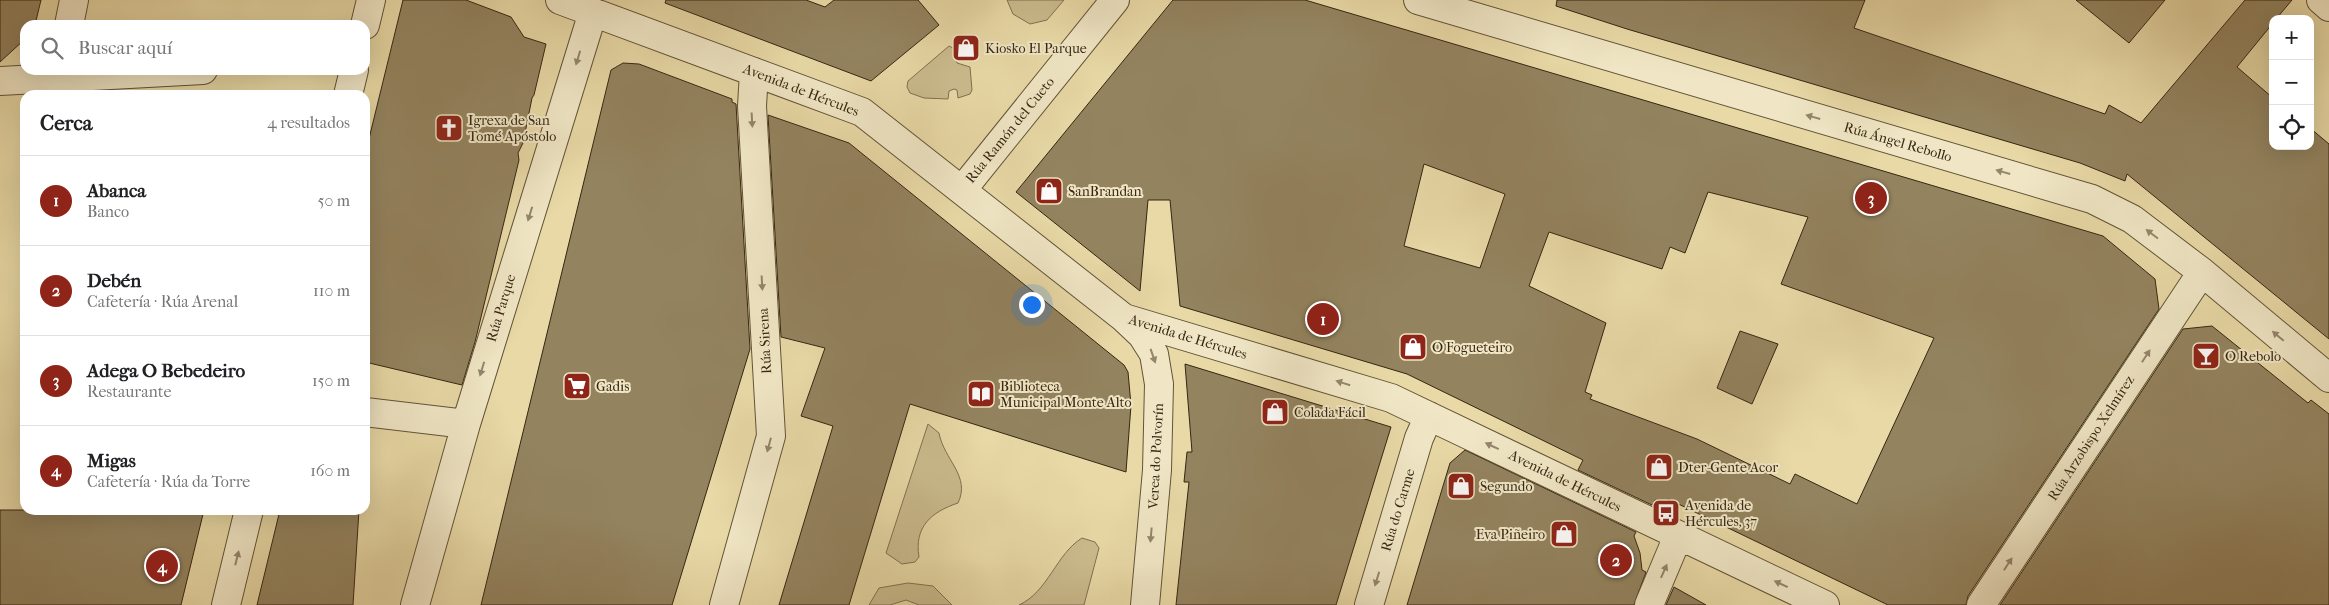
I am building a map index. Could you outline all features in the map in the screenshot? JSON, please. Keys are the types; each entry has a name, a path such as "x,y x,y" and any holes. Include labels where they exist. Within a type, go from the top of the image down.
{"street":[{"path":"69,20 74,0"},
{"path":"366,20 371,0"},
{"name":"Avenida de Hércules","path":"560,0 862,112 1124,318 1391,398 1825,605"},
{"name":"Rúa Ramón del Cueto","path":"962,190 1116,0"},
{"name":"Rúa Ángel Rebollo","path":"1418,0 2092,199 2132,219 2202,272 2329,378"},
{"path":"2321,0 2329,7"},
{"name":"Rúa Parque","path":"415,605 466,424 593,12"},
{"name":"Rúa Sirena","path":"724,605 771,436 752,106 754,72"},
{"path":"0,81 48,75"},
{"path":"349,90 353,75"},
{"name":"Rúa Arzobispo Xelmírez","path":"1981,605 2202,272"},
{"name":"Verea do Polvorín","path":"1124,318 1142,335 1154,354 1159,384 1157,470 1145,605"},
{"path":"370,413 466,424"},
{"name":"Rúa do Carme","path":"1369,605 1419,438 1430,416"},
{"path":"226,605 248,515"},
{"path":"1648,605 1678,536"}],"shaded area":[{"path":"1007,0 1064,0 1047,20 1030,24 1013,14"},
{"path":"949,46 953,48 957,63 970,67 972,90 970,94 958,98 957,90 954,89 949,91 948,99 924,98 910,93 907,87 908,81"},
{"path":"928,424 939,433 946,452 959,476 961,493 958,503 940,511 926,522 919,537 919,557 915,562 902,564 886,553"},
{"path":"1082,538 1095,542 1099,548 1084,605 1019,605 1037,591 1065,553"},
{"path":"908,583 933,586 952,605 919,605 906,600 890,605 869,605 879,588"}],"building":[{"path":"0,0 41,0 36,20 20,20 20,44 0,62"},
{"name":"Igrexa de San Tomé Apóstolo","path":"403,0 466,0 511,17 524,37 546,44 523,143 518,153 519,160 475,342 462,385 370,363 370,135"},
{"path":"666,0 806,0 825,7 834,0 918,0 939,25 871,81 665,3"},
{"path":"1173,0 1305,0 2103,236 2155,279 2159,309 1968,596 1966,605 1888,605 1668,499 1665,504 1655,500 1652,505 1578,470 1583,460 1407,374 1180,306 1170,200 1148,200 1140,291 1016,192","holes":["1424,164 1505,194 1480,268 1404,246","1708,192 1808,217 1781,284 1934,338 1857,504 1795,474 1790,484 1697,439 1590,399 1592,395 1585,392 1606,323 1529,286 1549,232 1662,269 1670,247 1685,253"]},
{"path":"1557,0 1865,0 1854,28 2105,114 2109,105 2141,123 2245,0 2292,0 2279,15 2269,15 2269,28 2237,67 2269,95 2269,150 2314,150 2314,131 2329,144 2329,339 2127,174 2125,181 2080,163 1627,29 1556,6"},
{"path":"2076,0 2165,0 2129,43"},
{"path":"623,63 639,64 732,99 732,102 736,104 750,349 672,605 481,605 611,70"},
{"path":"768,115 849,143 1124,365 1128,372 1131,405 1126,472 910,404 849,605 779,605 833,426 801,416 825,348 781,337"},
{"path":"2212,326 2308,403 2311,400 2329,414 2329,605 2000,605 2183,329"},
{"path":"1740,331 1778,344 1752,404 1717,388"},
{"path":"1185,364 1391,427 1336,605 1176,605 1189,482 1184,482 1187,452 1192,452"},
{"path":"1465,450 1636,532 1634,536 1640,553 1642,570 1646,572 1634,605 1407,605 1450,463"},
{"path":"0,510 20,510 20,515 203,515 181,605 0,605"},
{"path":"279,515 359,515 353,605 257,605"},
{"path":"1674,587 1706,605 1666,605"}],"place":[{"name":"Kiosko El Parque","path":"966,48"},
{"name":"Igrexa de San Tomé Apóstolo","path":"449,128"},
{"name":"SanBrandan","path":"1049,191"},
{"name":"Adega O Bebedeiro","path":"1871,198"},
{"name":"Abanca","path":"1323,319"},
{"name":"O Fogueteiro","path":"1413,347"},
{"name":"O Rebolo","path":"2206,356"},
{"name":"Gadis","path":"577,386"},
{"name":"Biblioteca Municipal Monte Alto","path":"981,394"},
{"name":"Colada Fácil","path":"1275,412"},
{"name":"Dter-Gente Acor","path":"1659,467"},
{"name":"Segundo","path":"1461,486"},
{"name":"Avenida de Hércules, 37","path":"1666,513"},
{"name":"Eva Piñeiro","path":"1564,534"},
{"name":"Debén","path":"1616,560"},
{"name":"Migas","path":"162,566"}]}
